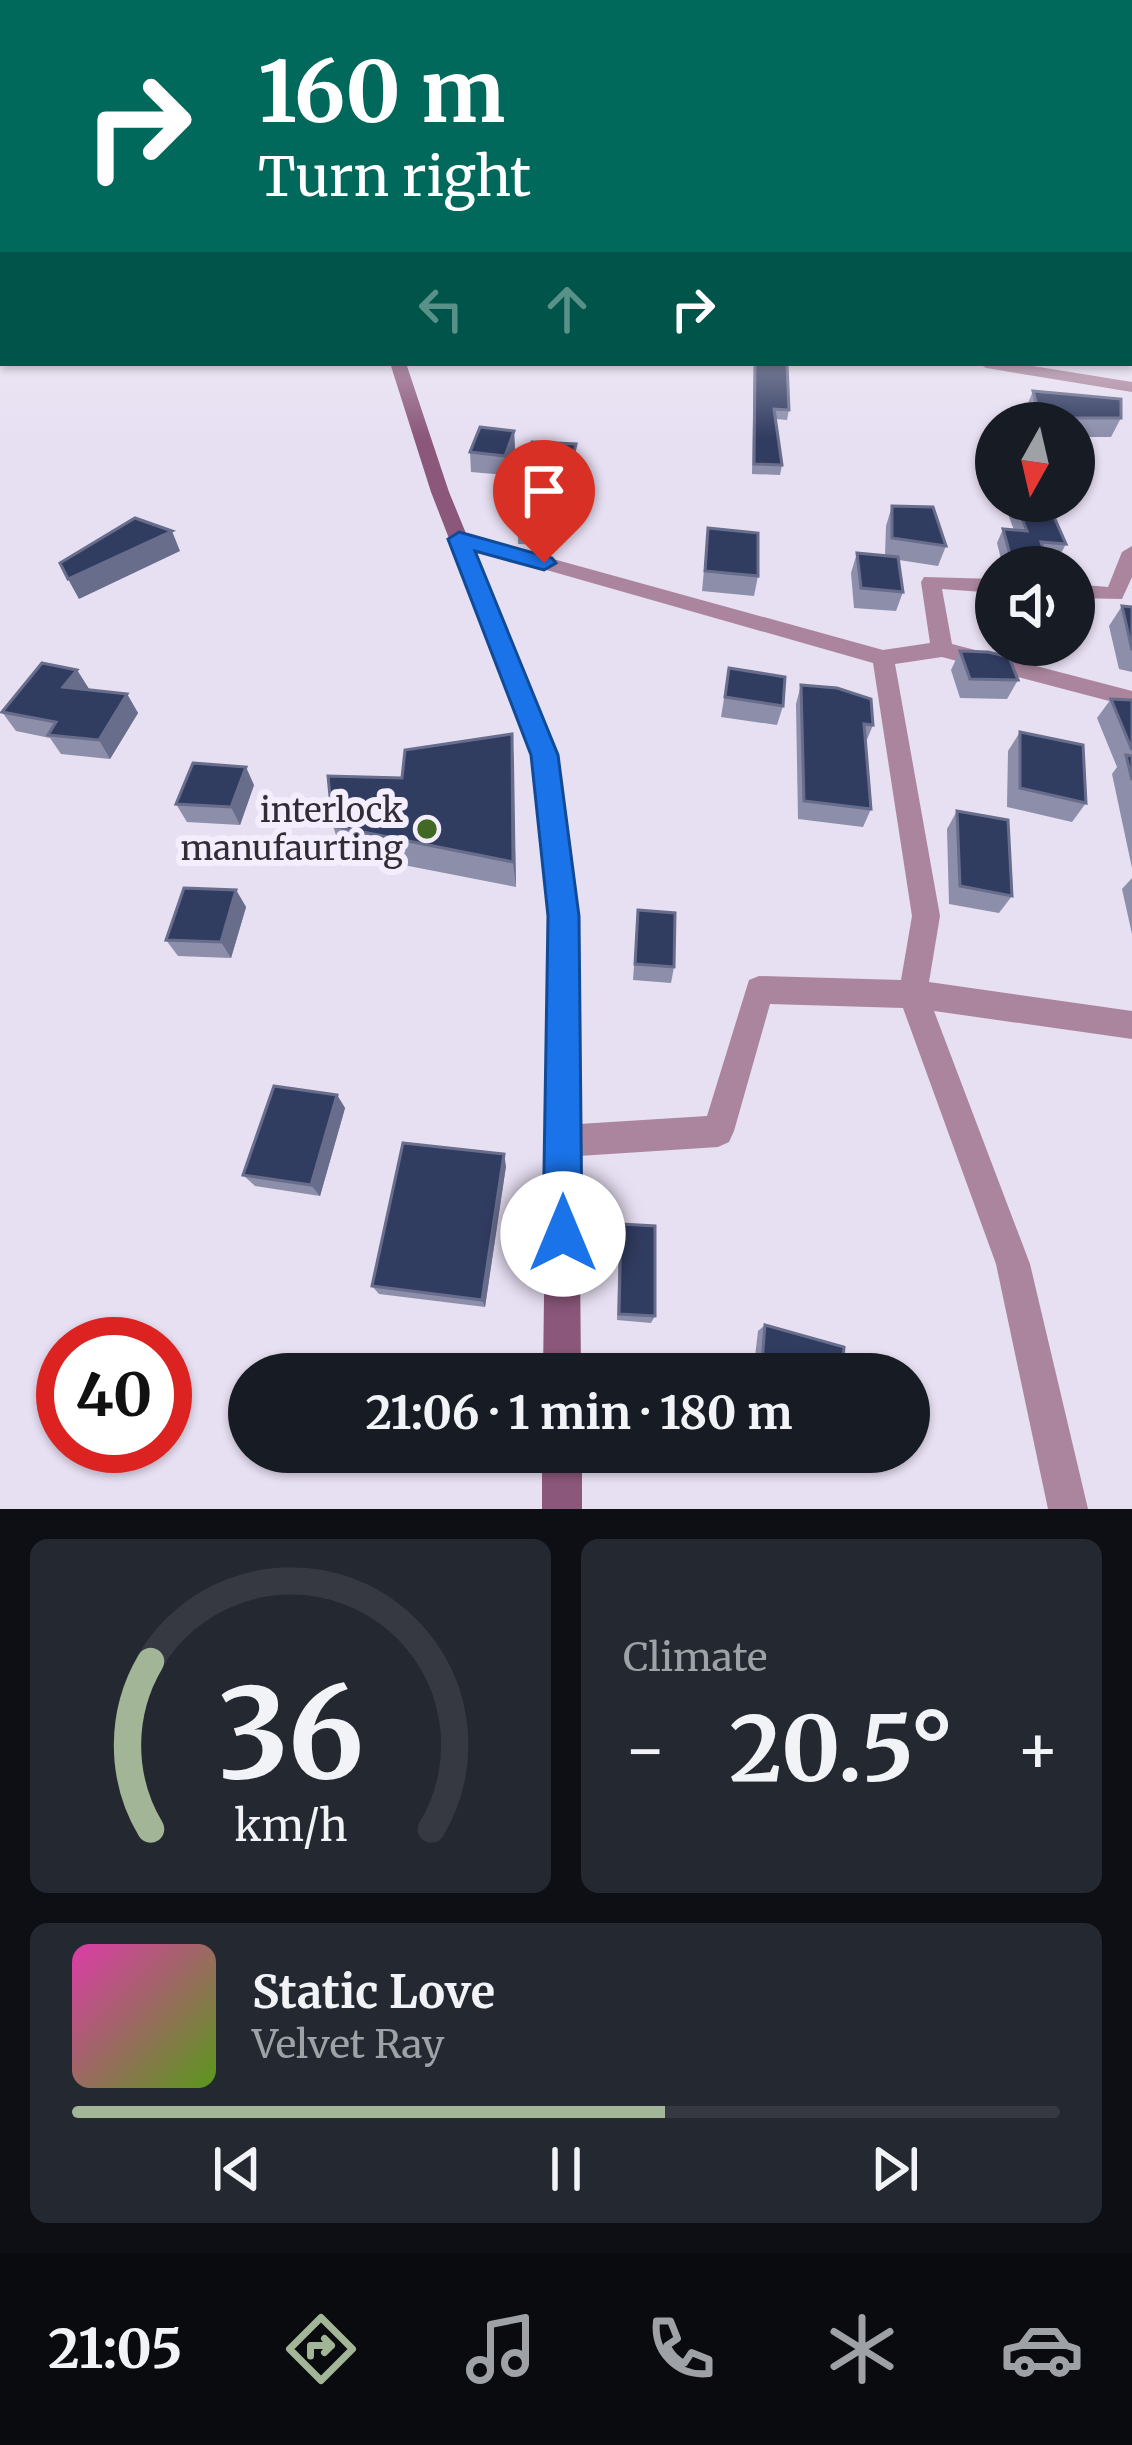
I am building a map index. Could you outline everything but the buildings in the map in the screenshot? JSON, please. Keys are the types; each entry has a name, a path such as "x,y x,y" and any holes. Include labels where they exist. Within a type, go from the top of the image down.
{"street":[{"path":"399,366 459,539 545,755 563,916 562,1353"},
{"path":"1004,366 1132,387"},
{"path":"459,539 883,658 942,650 1132,699"},
{"path":"1095,593 1115,594 1132,552"},
{"path":"942,650 931,582 975,585"},
{"path":"883,658 926,916 913,994 1013,1264 1068,1509"},
{"path":"563,1141 718,1131 759,990 913,994 1132,1025"},
{"path":"562,1473 562,1509"}],"place":[{"name":"interlock manufaurting","path":"427,829"}],"route":[{"path":"544,563 459,539 545,755 563,916 563,1234"}]}
